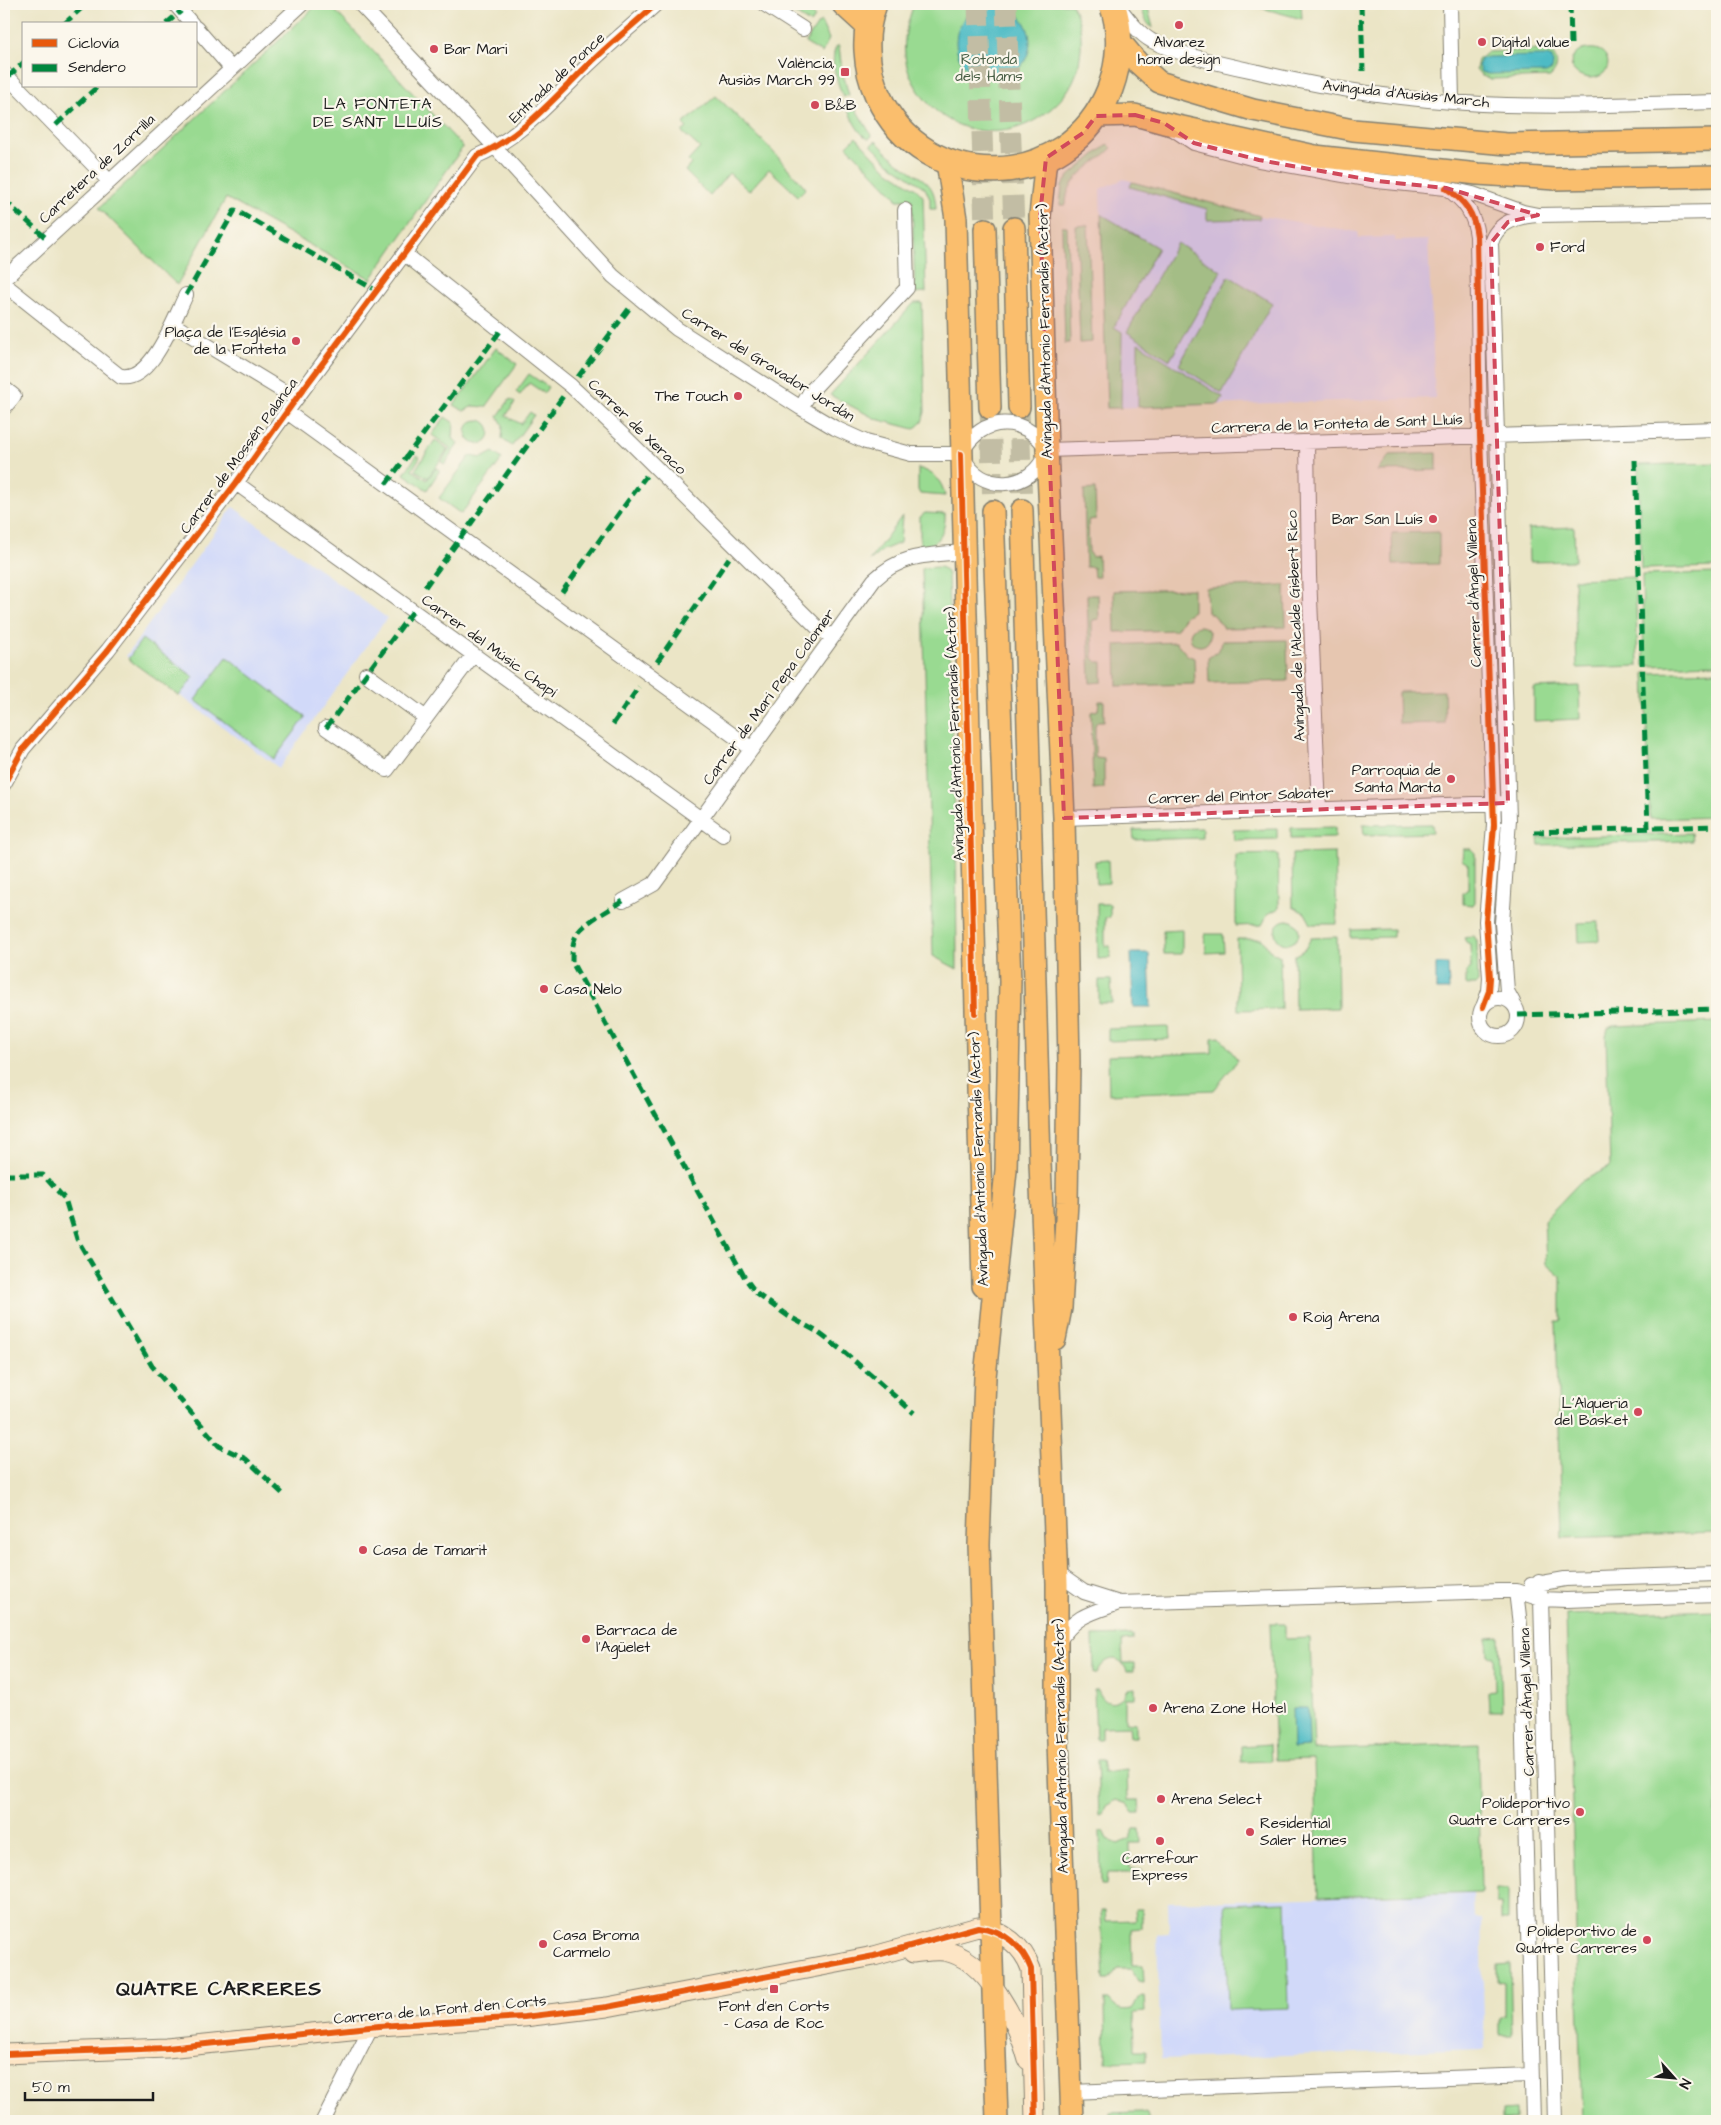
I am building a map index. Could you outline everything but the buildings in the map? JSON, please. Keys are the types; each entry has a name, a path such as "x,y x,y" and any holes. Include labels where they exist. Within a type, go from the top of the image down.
{"highway":[{"path":"845,4 871,14 866,46 869,68 874,88 883,108 896,125 928,153 947,162 964,167 997,170 1030,165 1046,158 1065,147 1083,133 1096,116 1114,80 1118,60 1118,40 1112,4"}],"main road":[{"path":"1118,40 1138,64 1159,82 1253,110 1353,130 1506,144 1717,140"},
{"path":"1096,116 1135,115 1315,156 1468,173 1555,179 1717,176"},
{"name":"Avinguda d'Antonio Ferrandis (Actor)","path":"1046,158 1040,216 1047,450 1064,818 1070,1063 1067,1202 1061,1308 1048,1371"},
{"name":"Avinguda d'Antonio Ferrandis (Actor)","path":"947,162 956,219 985,1377 979,1544 997,2121"},
{"name":"Avinguda d'Antonio Ferrandis (Actor)","path":"1014,228 1019,407"},
{"path":"985,229 990,408"},
{"name":"Avinguda d'Antonio Ferrandis (Actor)","path":"1022,510 1048,1371 1057,1573 1057,1716 1072,2121"},
{"name":"Avinguda d'Antonio Ferrandis (Actor)","path":"985,1377 1006,1170 1010,981 993,512"}],"street":[{"path":"174,4 190,22"},
{"name":"Carretera de Zorrilla","path":"4,278 302,4"},
{"name":"Carrer del Gravador Jordán","path":"360,4 496,148 613,276 638,299 704,348 835,428 866,442 911,454 961,454"},
{"name":"Entrada de Ponce","path":"496,148 562,94 577,76 656,4"},
{"path":"764,4 803,29"},
{"name":"Avinguda d'Ausiàs March","path":"1116,4 1133,25 1151,40 1228,66 1313,84 1384,95 1483,104 1717,102"},
{"path":"1450,4 1452,102"},
{"path":"198,30 231,68"},
{"path":"5,77 109,181"},
{"path":"1164,123 1194,143 1259,160 1377,181 1446,188 1472,194 1523,212 1538,215 1717,212"},
{"name":"Carrer de Mossén Palanca","path":"4,784 23,749 108,650 236,483 296,399 477,156 496,148"},
{"name":"Carrer d'Ángel Villena","path":"1446,188 1469,207 1476,226 1480,436 1501,803 1509,839 1502,923 1507,991 1513,1002"},
{"path":"801,408 810,392 907,288 905,210"},
{"name":"Carrer d'Ángel Villena","path":"1482,1007 1489,991 1490,978 1486,921 1494,840 1501,803 1496,436 1491,243 1494,235 1508,222 1519,217 1538,215"},
{"name":"Carrer de Xeraco","path":"405,254 571,386 816,626 832,637"},
{"path":"4,284 121,377 127,378 140,371 156,355 174,325 186,295"},
{"path":"174,325 296,399"},
{"path":"4,408 9,392"},
{"path":"287,412 752,749"},
{"path":"1003,424 1021,426 1032,432 1041,440 1047,450 1038,468 1026,478 1011,484 990,482 980,478 972,471 961,454 975,434 986,428 1003,424"},
{"name":"Carrera de la Fonteta de Sant Lluís","path":"1047,450 1717,429"},
{"name":"Avinguda de l'Alcalde Gisbert Rico","path":"1308,442 1309,576 1319,809"},
{"name":"Carrer del Músic Chapí","path":"236,483 723,835"},
{"name":"Carrer de Mari Pepa Colomer","path":"623,901 654,884 874,580 885,569 914,557 963,552"},
{"path":"326,728 387,770 473,655"},
{"path":"366,674 426,718"},
{"name":"Carrer del Pintor Sabater","path":"1064,818 1501,803"},
{"path":"1496,997 1505,998 1513,1002 1518,1012 1518,1022 1512,1031 1502,1036 1492,1035 1484,1028 1480,1018 1482,1007 1496,997"},
{"path":"1057,1573 1084,1592 1119,1603"},
{"path":"1516,1591 1539,1582 1565,1579 1717,1574"},
{"name":"Carrer d'Ángel Villena","path":"1539,1582 1555,2121"},
{"path":"1058,1643 1065,1631 1085,1614 1119,1603 1516,1591 1541,1599 1566,1600 1717,1595"},
{"name":"Carrer d'Ángel Villena","path":"1516,1591 1520,1625 1533,2121"},
{"path":"874,1956 965,1930 978,1927 990,1929"},
{"name":"Avinguda d'Antonio Ferrandis (Actor)","path":"990,1929 1001,1934 1020,1948 1027,1958 1031,1969 1035,2121"},
{"path":"874,1956 943,1951 966,1960 980,1971 994,1987"},
{"name":"Carrera de la Font d'en Corts","path":"4,2054 168,2048 371,2027 524,2017 607,2007 874,1956"},
{"name":"Avinguda d'Antonio Ferrandis (Actor)","path":"994,1987 1017,2028 1025,2050 1034,2095"},
{"path":"323,2121 371,2027"},
{"path":"1070,2092 1531,2075"}],"highlighted area":[{"path":"1135,115 1164,123 1194,143 1259,160 1377,181 1446,188 1538,215 1508,222 1491,243 1508,803 1064,818 1040,216 1046,158 1083,133 1096,116"}],"shaded area":[{"path":"1124,179 1260,216 1358,232 1359,238 1395,237 1395,241 1428,240 1435,398 1107,408 1100,189"},
{"path":"233,507 387,618 279,768 126,656"},
{"path":"1473,1893 1474,1919 1481,1919 1485,2049 1161,2059 1157,1934 1169,1933 1168,1902"}],"green space":[{"path":"318,4 329,4 463,147 371,279 226,198 177,285 99,208"},
{"path":"780,4 809,4 805,10 815,17 811,24"},
{"name":"Rotonda dels Hams","path":"914,4 1072,4 1080,25 1081,40 1078,69 1073,81 1066,93 1053,107 1038,119 1021,127 1003,131 985,131 968,128 951,121 936,111 923,97 907,66 905,35"},
{"path":"1141,4 1147,4 1153,28 1146,21"},
{"path":"1247,4 1301,4 1302,19"},
{"path":"821,22 829,39 822,53 805,43"},
{"path":"837,46 839,46 842,71 849,95 843,97 833,57"},
{"path":"1595,49 1604,54 1608,63 1604,73 1597,77 1589,78 1576,73 1572,68 1571,62 1574,56 1582,50"},
{"path":"1543,50 1552,53 1557,62 1555,71 1550,77 1491,79 1482,76 1476,69 1478,60 1487,52"},
{"path":"716,96 765,143 806,188 798,196 769,169 749,191 729,173 710,196 685,171 691,164 688,161 700,148 682,132 687,128 683,124"},
{"path":"852,103 872,136 869,139 861,134 850,115 846,106"},
{"path":"856,137 886,169 916,189 923,196 926,292 915,293 912,200 897,200 847,146"},
{"path":"876,141 897,161 927,183 933,193 936,209 930,209 930,199 925,188 889,163 871,145"},
{"path":"1108,144 1112,148 1082,172 1071,186 1067,195 1066,205 1060,205 1062,186 1069,176"},
{"path":"1132,182 1260,216 1259,219 1207,220 1207,209 1130,187"},
{"path":"1101,214 1158,248 1114,327 1122,332 1121,408 1107,408"},
{"path":"1088,225 1092,342 1080,343 1076,226"},
{"path":"1062,226 1067,226 1070,343 1065,343"},
{"path":"1177,243 1221,271 1170,360 1127,332"},
{"path":"1229,276 1272,303 1222,393 1179,365"},
{"path":"914,303 922,303 925,412 922,422 914,429 876,419 830,395"},
{"path":"1138,343 1223,397 1219,404 1138,407"},
{"path":"496,348 517,364 486,407 473,406 464,411 454,405"},
{"path":"529,374 548,387 544,393 529,383 520,395 516,392"},
{"path":"510,399 515,402 506,416 521,424 530,412 534,415 512,446 502,439 503,425 498,416"},
{"path":"445,417 454,423 453,438 458,444 445,464 441,462 450,448 432,435"},
{"path":"478,420 487,423 490,432 487,441 478,444 469,441 466,432 469,423"},
{"path":"435,440 448,449 428,478 415,470"},
{"path":"493,452 502,459 461,514 439,498 470,456 482,458"},
{"path":"1437,453 1437,470 1377,471 1390,455"},
{"path":"417,455 420,457 412,470 427,480 436,468 440,470 427,490 404,474"},
{"path":"1717,463 1717,567 1641,569 1638,465"},
{"path":"918,468 928,472 939,481 945,496 920,494 918,490"},
{"path":"1095,489 1096,519 1089,520 1088,522 1089,553 1092,557 1098,556 1099,577 1094,577 1093,567 1086,567 1084,490"},
{"path":"925,513 945,514 945,520 940,536 936,541 920,549 920,517"},
{"path":"902,516 900,543 883,550 869,561"},
{"path":"1574,527 1575,561 1529,562 1528,529"},
{"path":"1439,532 1439,564 1393,565 1392,533"},
{"path":"940,567 946,570 948,576 956,850 957,969 933,956 922,568"},
{"path":"1717,573 1717,664 1644,666 1642,575"},
{"path":"1635,577 1638,666 1577,668 1574,579"},
{"path":"1285,585 1286,627 1223,628 1215,616 1207,612 1206,588"},
{"path":"1193,589 1193,611 1185,616 1176,630 1115,632 1114,591"},
{"path":"1087,595 1098,595 1099,619 1092,622 1093,658 1097,662 1102,662 1102,682 1090,683"},
{"path":"1196,626 1204,626 1210,632 1210,640 1204,646 1196,646 1190,640 1190,632"},
{"path":"142,639 194,677 179,696 128,659"},
{"path":"1287,640 1288,681 1209,683 1208,658 1218,651 1222,641"},
{"path":"1176,642 1187,655 1194,658 1195,684 1117,686 1116,645"},
{"path":"227,657 306,717 274,759 195,700"},
{"path":"1717,671 1717,817 1650,819 1645,673"},
{"path":"1579,686 1580,719 1534,721 1534,688"},
{"path":"1444,691 1445,723 1399,724 1398,692"},
{"path":"1099,701 1104,701 1104,721 1098,721 1095,725 1095,756 1096,758 1104,759 1104,788 1093,789 1091,712 1098,710"},
{"path":"1432,824 1433,833 1364,835 1363,825"},
{"path":"1335,827 1335,837 1291,838 1291,828"},
{"path":"1202,828 1202,838 1134,840 1133,830"},
{"path":"1277,829 1277,839 1234,840 1233,830"},
{"path":"1691,833 1692,841 1539,845 1538,838"},
{"path":"1463,849 1471,849 1475,853 1475,902 1473,905 1463,904 1463,893 1468,889 1468,864 1462,860"},
{"path":"1335,853 1337,924 1311,924 1305,913 1293,907 1292,854"},
{"path":"1278,854 1279,908 1268,914 1262,925 1236,926 1236,855"},
{"path":"1108,860 1109,883 1096,884 1095,861"},
{"path":"1097,904 1110,904 1110,917 1105,918 1105,946 1110,946 1111,958 1098,959"},
{"path":"1287,920 1296,923 1299,932 1296,941 1287,944 1278,941 1275,932 1278,923"},
{"path":"1598,922 1599,941 1579,942 1578,923"},
{"path":"1393,929 1393,937 1351,938 1351,930"},
{"path":"1182,930 1182,954 1164,954 1163,931"},
{"path":"1205,934 1223,934 1224,952 1206,953"},
{"path":"1474,936 1477,941 1478,982 1475,985 1468,985 1466,984 1466,972 1471,968 1470,944 1464,938"},
{"path":"1337,937 1338,1008 1295,1009 1294,956 1305,949 1311,938"},
{"path":"1237,939 1262,939 1269,950 1280,956 1281,1009 1238,1010"},
{"path":"1099,980 1111,980 1112,1003 1099,1003"},
{"path":"1717,1022 1717,1533 1562,1538 1556,1321 1561,1321 1561,1277 1546,1264 1544,1220 1580,1182 1610,1167 1606,1036 1608,1028 1613,1026"},
{"path":"1168,1027 1169,1039 1108,1041 1108,1029"},
{"path":"1220,1037 1238,1060 1214,1090 1109,1094 1108,1056 1212,1053 1212,1038"},
{"name":"Polideportivo de Quatre Carreres","path":"1717,1610 1717,2121 1582,2121 1566,1615"},
{"path":"1270,1624 1285,1624 1285,1639 1310,1638 1314,1750 1478,1744 1481,1892 1318,1897 1314,1759 1275,1760"},
{"path":"1133,1635 1133,1640 1122,1641 1123,1663 1134,1663 1134,1672 1127,1672 1121,1662 1112,1659 1104,1663 1097,1674 1094,1674 1093,1636"},
{"path":"1500,1637 1502,1710 1489,1710 1488,1692 1495,1691 1494,1656 1488,1656 1487,1638"},
{"path":"1135,1688 1135,1698 1125,1698 1125,1722 1136,1723 1136,1737 1130,1737 1129,1726 1101,1727 1101,1739 1096,1739 1094,1690 1098,1690 1102,1698 1111,1703 1123,1698 1128,1689"},
{"path":"1270,1744 1271,1761 1241,1762 1241,1746"},
{"path":"1097,1760 1102,1760 1104,1773 1127,1770 1128,1800 1139,1800 1140,1813 1133,1813 1127,1804 1116,1800 1106,1806 1103,1814 1099,1815"},
{"path":"1134,1829 1140,1829 1141,1843 1130,1843 1130,1869 1142,1869 1142,1881 1135,1881 1134,1873 1107,1873 1106,1885 1101,1885 1100,1831 1103,1831 1107,1839 1118,1844 1129,1839"},
{"path":"1496,1889 1508,1889 1508,1919 1501,1919 1501,1904 1496,1904"},
{"path":"1286,1902 1289,2008 1228,2010 1225,1904"},
{"path":"1135,1909 1142,1909 1142,1928 1131,1929 1132,1965 1143,1965 1144,1982 1138,1981 1131,1969 1117,1969 1109,1980 1104,1980 1101,1911 1105,1911 1106,1921 1136,1920"},
{"path":"1510,1963 1512,2035 1500,2035 1500,2017 1504,2016 1504,1983 1498,1982 1498,1964"},
{"path":"1144,1996 1145,2012 1134,2013 1135,2050 1146,2050 1146,2061 1106,2062 1105,2000 1109,2000 1119,2009 1128,2010 1132,2009 1138,1997"},
{"path":"1515,2110 1515,2121 1502,2121 1502,2111"},
{"path":"1142,2112 1147,2114 1149,2121 1109,2121 1109,2113"}],"water":[{"path":"993,5 1014,11 1024,21 1030,42 1024,63 1014,73 993,79 972,73 962,63 956,42 962,21 972,11"},
{"path":"1546,56 1552,58 1553,64 1552,70 1546,73 1488,74 1481,72 1478,66 1481,59 1488,57"},
{"path":"1131,953 1149,953 1151,1007 1133,1007"},
{"path":"1436,964 1448,964 1449,990 1436,990"},
{"path":"1292,1708 1308,1708 1309,1747 1293,1748"}],"tunnel":[{"path":"978,4 985,229"},
{"path":"1006,4 1014,228"},
{"path":"1019,407 1022,510"},
{"path":"990,408 993,511"}],"marked path":[{"path":"66,22 86,4"},
{"path":"1361,4 1363,71"},
{"path":"1570,4 1571,44"},
{"path":"168,22 181,11"},
{"path":"8,77 22,64"},
{"path":"56,125 96,88"},
{"path":"4,200 47,239"},
{"path":"186,295 235,210 377,291"},
{"path":"578,377 631,306"},
{"path":"386,484 501,330"},
{"path":"425,587 564,395"},
{"path":"1635,460 1648,828"},
{"path":"562,592 646,476"},
{"path":"657,662 729,558"},
{"path":"326,728 413,611"},
{"path":"613,724 639,687"},
{"path":"1534,832 1717,826"},
{"path":"623,901 591,920 580,929 574,940 572,962 745,1278 757,1294 788,1316 816,1331 843,1351 914,1413"},
{"path":"1518,1015 1717,1009"},
{"path":"4,1175 43,1175 65,1199 77,1239 152,1366 219,1446 246,1459 284,1495"}],"cycle path":[{"path":"4,784 23,749 108,650 236,483 296,399 477,156 505,141 531,121 596,57 656,4"},
{"path":"1446,188 1468,208 1474,221 1477,236 1480,436 1494,825 1486,921 1490,978 1489,991 1483,1007"},
{"path":"961,454 975,1013"},
{"path":"4,2054 167,2048 379,2026 524,2017 607,2007 874,1956 978,1927 996,1932 1011,1940 1023,1953 1031,1969 1035,2121"}],"place":[{"name":"Alvarez home design","path":"1179,25"},
{"name":"Digital value","path":"1482,42"},
{"name":"Bar Mari","path":"434,49"},
{"name":"València, Ausiàs March 99","path":"845,72"},
{"name":"B&B","path":"815,105"},
{"name":"Ford","path":"1540,247"},
{"name":"Plaça de l'Església de la Fonteta","path":"296,341"},
{"name":"The Touch","path":"738,396"},
{"name":"Bar San Luís","path":"1433,519"},
{"name":"Parroquia de Santa Marta","path":"1451,779"},
{"name":"Casa Nelo","path":"544,989"},
{"name":"Roig Arena","path":"1293,1317"},
{"name":"L'Alqueria del Basket","path":"1638,1412"},
{"name":"Casa de Tamarit","path":"363,1550"},
{"name":"Barraca de l'Agüelet","path":"586,1639"},
{"name":"Arena Zone Hotel","path":"1153,1708"},
{"name":"Arena Select","path":"1161,1799"},
{"name":"Polideportivo Quatre Carreres","path":"1580,1812"},
{"name":"Residential Saler Homes","path":"1250,1832"},
{"name":"Carrefour Express","path":"1160,1841"},
{"name":"Polideportivo de Quatre Carreres","path":"1647,1940"},
{"name":"Casa Broma Carmelo","path":"543,1944"},
{"name":"Font d'en Corts - Casa de Roc","path":"774,1989"}],"district":[{"name":"LA FONTETA DE SANT LLUÍS","path":"378,113"},
{"name":"QUATRE CARRERES","path":"219,1989"}]}
